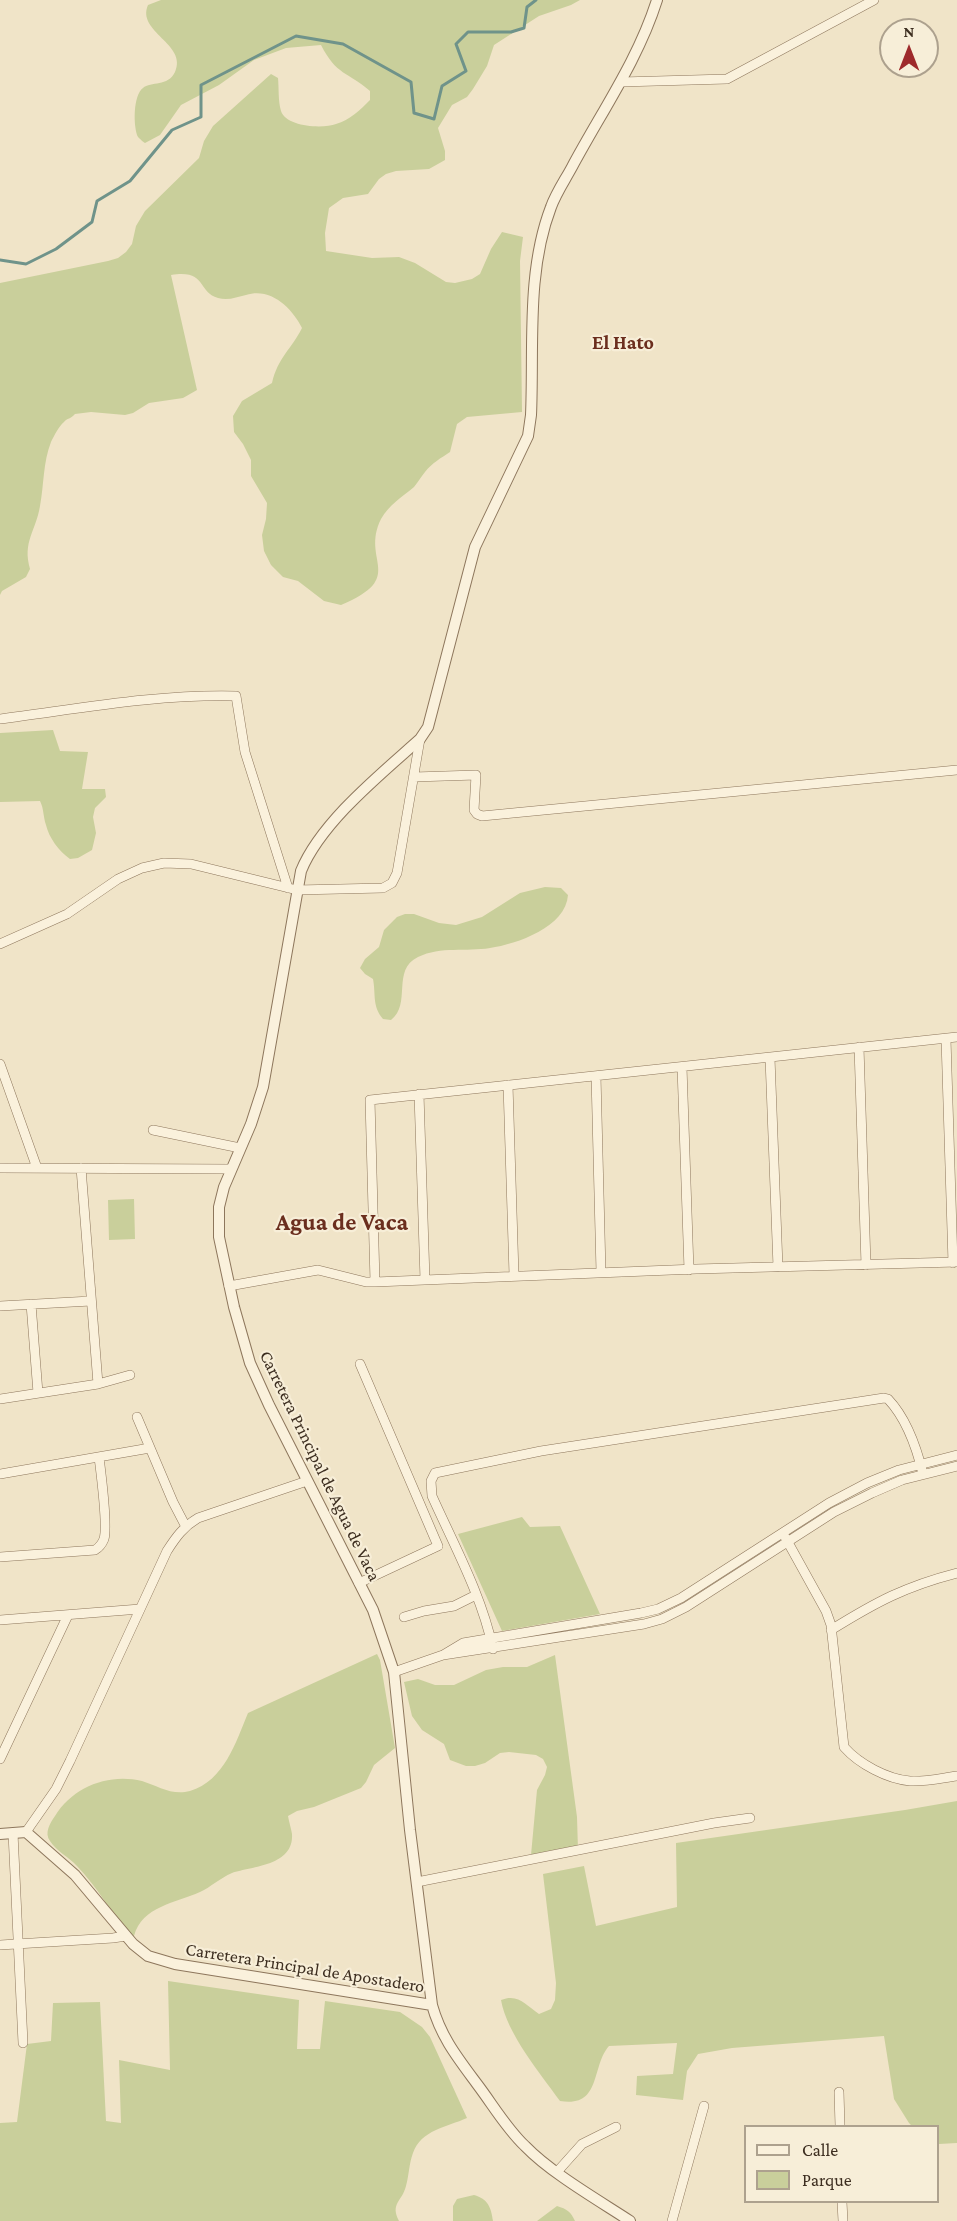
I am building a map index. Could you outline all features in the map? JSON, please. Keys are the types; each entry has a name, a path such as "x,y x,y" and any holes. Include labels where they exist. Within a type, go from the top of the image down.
{"street":[{"name":"Carretera Principal de Agua de Vaca","path":"432,2005 394,1672 376,1620 359,1583 250,1363 222,1255 218,1220 224,1187 263,1087 293,889 308,854 319,837 420,739 428,727 475,547 528,436 531,415 537,262 543,231 552,205 621,82 650,23 657,0"},
{"path":"621,82 727,79 874,0"},
{"path":"0,719 157,698 200,695 236,696 245,752 293,889"},
{"path":"0,944 67,914 118,879 142,868 164,863 191,864 293,889 383,888 392,883 398,873 420,739"},
{"path":"414,777 476,775 474,810 482,816 957,770"},
{"path":"375,1282 370,1100 957,1037"},
{"path":"229,1286 318,1270 366,1282 375,1282 601,1272 955,1262 954,1175 946,1039"},
{"path":"859,1047 866,1265"},
{"path":"770,1058 778,1267"},
{"path":"0,1064 37,1168"},
{"path":"682,1067 689,1270"},
{"path":"596,1076 601,1272"},
{"path":"507,1085 514,1275"},
{"path":"419,1094 425,1280"},
{"path":"153,1130 240,1148"},
{"path":"0,1168 231,1169"},
{"path":"81,1168 98,1383"},
{"path":"0,1306 91,1302"},
{"path":"31,1304 38,1393"},
{"path":"359,1583 438,1546 360,1364"},
{"path":"0,1399 98,1383 130,1375"},
{"path":"493,1649 476,1595 430,1488 432,1477 440,1470 541,1451 884,1398 895,1406 910,1437 923,1474"},
{"path":"137,1417 185,1525"},
{"path":"0,1474 150,1448"},
{"path":"443,1655 463,1642 658,1609 681,1598 829,1503 867,1483 899,1470 957,1455"},
{"path":"0,1557 99,1548 103,1542 105,1528 99,1457"},
{"path":"394,1672 443,1655 493,1649 662,1619 686,1607 834,1512 902,1480 957,1466"},
{"path":"0,1834 26,1832 56,1789 167,1551 185,1525 198,1518 307,1481"},
{"path":"783,1532 826,1611 831,1630 844,1747 862,1763 893,1777 911,1781 957,1776"},
{"path":"831,1630 874,1603 901,1590 957,1573"},
{"path":"404,1617 454,1606 476,1595"},
{"path":"0,1620 140,1609"},
{"path":"0,1759 68,1615"},
{"path":"417,1882 714,1823 750,1818"},
{"name":"Carretera Principal de Apostadero","path":"26,1832 75,1875 126,1936 148,1956 175,1964 432,2005 437,2024 447,2043 525,2147 556,2172 630,2221"},
{"path":"13,1833 23,2043"},
{"path":"0,1945 126,1936"},
{"path":"839,2092 840,2125"},
{"path":"672,2221 704,2106"},
{"path":"556,2172 582,2144 616,2127"},
{"path":"842,2203 843,2221"}],"green space":[{"path":"161,0 580,0 539,16 494,45 487,66 473,89 467,97 452,105 438,128 445,151 445,160 429,169 396,171 386,174 379,179 368,194 343,198 329,208 325,233 326,251 372,258 399,257 415,263 446,282 455,283 472,279 480,274 491,249 502,232 523,237 520,261 522,412 467,417 457,424 450,452 431,466 414,487 392,505 381,519 375,546 378,577 373,586 341,605 324,601 298,581 283,577 271,565 264,551 262,535 267,503 251,476 251,460 234,432 233,416 242,401 272,383 281,360 302,328 293,313 272,297 255,293 229,299 218,298 211,295 196,278 182,274 171,275 197,390 183,398 149,403 133,413 125,415 91,412 75,414 62,424 51,442 46,457 40,506 28,551 30,569 26,577 2,591 0,595 0,283 108,261 126,252 132,244 136,226 145,211 199,158 204,141 213,126 271,74 278,78 281,111 284,116 297,123 330,126 350,117 370,100 370,91 337,68 321,45 286,48 254,60 219,85 181,105 160,135 145,143 138,137 135,126 137,97 146,86 164,82 172,77 177,62 175,54 149,23 146,14 148,5"},
{"path":"53,730 60,751 88,752 82,789 105,789 106,797 95,808 93,817 96,833 92,850 78,858 70,859 49,835 40,801 0,802 0,733"},
{"path":"545,887 561,888 568,895 559,916 550,925 526,938 501,946 436,952 418,957 405,970 397,1013 391,1020 383,1019 376,1005 373,979 360,968 365,959 379,947 384,930 397,917 414,914 439,923 456,925 482,917 520,893"},
{"path":"134,1199 135,1239 109,1240 108,1200"},
{"path":"522,1517 530,1527 560,1526 600,1614 502,1631 458,1534"},
{"path":"377,1654 380,1660 395,1748 374,1765 361,1788 288,1816 292,1834 291,1845 279,1859 232,1873 200,1892 161,1907 144,1918 134,1936 128,1936 84,1874 48,1838 50,1825 63,1806 71,1797 92,1785 104,1781 129,1779 177,1792 190,1791 202,1786 212,1779 227,1759 248,1713"},
{"path":"555,1655 577,1817 578,1850 531,1855 537,1790 547,1767 543,1759 536,1755 509,1752 500,1753 485,1763 475,1766 466,1766 450,1760 444,1744 422,1730 412,1716 404,1682 418,1679 435,1685 454,1685 486,1670 527,1667"},
{"path":"957,1801 957,2143 939,2144 939,2125 911,2125 909,2123 894,2099 884,2036 732,2048 698,2054 687,2071 683,2100 636,2095 637,2076 673,2074 677,2043 609,2046 603,2054 594,2084 589,2092 583,2098 560,2101 517,2040 504,2013 501,2000 517,1999 539,2014 551,2009 555,2000 556,1983 543,1874 584,1866 596,1926 677,1907 676,1843"},
{"path":"168,1981 299,2000 297,2049 320,2049 325,2001 400,2012 422,2027 430,2037 467,2118 428,2134 417,2145 406,2186 396,2206 399,2221 0,2221 0,2123 17,2122 27,2044 51,2041 53,2003 100,2002 106,2121 121,2123 119,2060 170,2070"},
{"path":"474,2195 488,2204 493,2221 453,2221 453,2206 457,2199"},
{"path":"557,2206 568,2211 575,2221 537,2221"}],"waterway":[{"path":"0,260 26,264 56,249 92,222 97,201 130,181 172,130 201,117 201,85 296,36 343,44 411,82 414,113 434,119 442,86 466,71 456,44 468,32 511,32 524,28 527,7 536,0"}],"district":[{"name":"El Hato","path":"623,343"},
{"name":"Agua de Vaca","path":"342,1223"}]}
